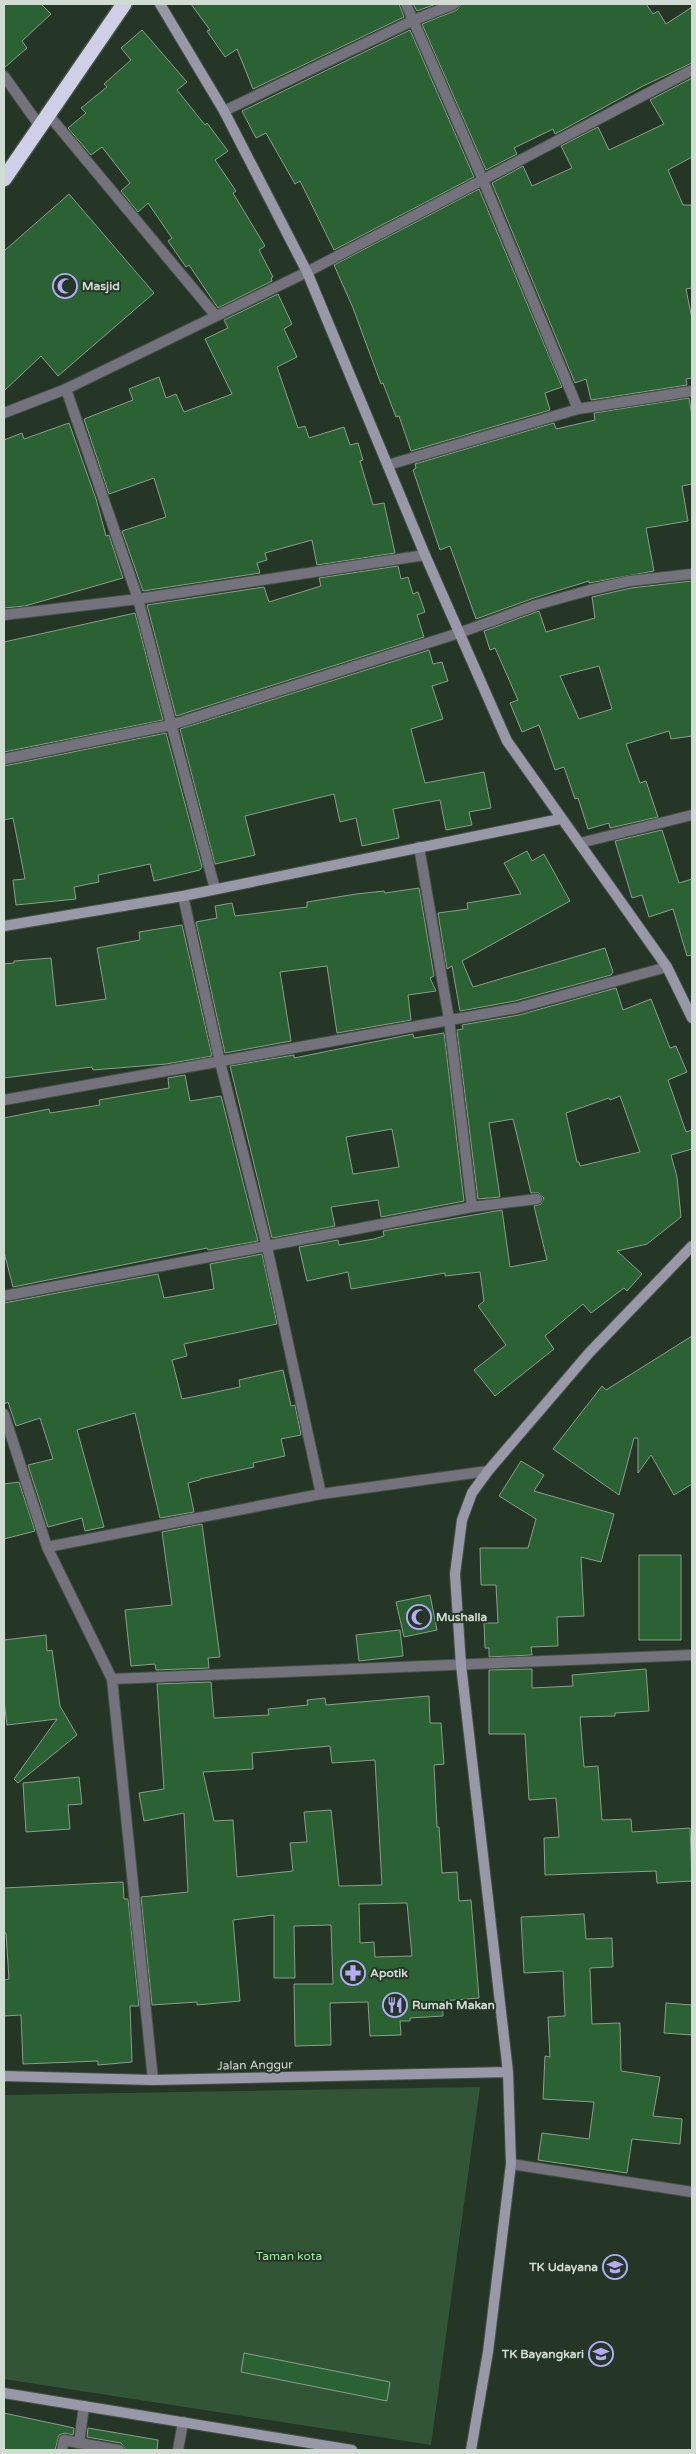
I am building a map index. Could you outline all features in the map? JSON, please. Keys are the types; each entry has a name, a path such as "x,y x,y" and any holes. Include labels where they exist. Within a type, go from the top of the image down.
{"highway":[{"path":"4,179 43,119 124,4"}],"street":[{"path":"160,4 224,111 307,272 425,555 506,741 666,967 692,1018"},
{"path":"406,4 483,180 578,409"},
{"path":"224,111 414,20 454,4"},
{"path":"4,413 66,389 307,272 692,70"},
{"path":"4,76 216,316"},
{"path":"66,389 138,599 215,889"},
{"path":"388,465 578,409 692,391"},
{"path":"4,615 138,599 425,555"},
{"path":"4,760 171,725 460,633 536,605 590,590 630,581 692,574"},
{"path":"580,843 692,816"},
{"path":"4,926 182,896 560,819"},
{"path":"420,847 449,1019 472,1208"},
{"path":"182,896 220,1062 267,1247 321,1494"},
{"path":"4,1100 517,1008 666,967"},
{"path":"4,1296 472,1208 537,1199"},
{"path":"471,2450 488,2352 510,2164 508,2072 461,1665 455,1574 461,1529 472,1493 488,1471 589,1353 692,1246"},
{"path":"4,1414 47,1547 112,1679 152,2080"},
{"path":"47,1547 321,1494 488,1471"},
{"path":"112,1679 692,1655"},
{"name":"Jalan Anggur","path":"4,2076 152,2080 508,2072"},
{"path":"510,2164 692,2192"},
{"path":"4,2393 352,2450"},
{"path":"79,2443 84,2406"},
{"path":"178,2450 183,2422"},
{"path":"62,2450 64,2440 119,2450"}],"green space":[{"name":"Taman kota","path":"480,2087 431,2445 4,2379 4,2095"}],"building":[{"path":"4,4 41,4 51,14 22,41 27,48 4,68"},
{"path":"191,4 399,4 404,17 253,89 237,49 225,57 207,31 210,30"},
{"path":"413,4 436,4 417,11"},
{"path":"461,4 646,4 653,14 658,11 666,24 692,7 692,63 643,86 555,134 553,129 514,148 517,154 486,170 422,24 457,10"},
{"path":"142,30 187,82 177,90 205,125 207,123 228,151 215,160 236,191 233,193 265,246 259,250 273,277 271,278 272,281 218,308 189,265 186,267 168,241 172,238 148,203 138,212 121,191 130,183 102,147 91,155 68,128 86,113 81,108 107,87 104,84 131,60 121,48"},
{"path":"410,30 474,177 334,250 300,181 295,184 266,133 256,138 242,111"},
{"path":"692,78 692,157 668,170 683,205 692,205 692,288 686,289 692,319 692,378 686,379 687,385 591,400 586,379 575,383 492,183 523,166 532,186 572,168 561,146 598,127 609,150 664,124 650,100"},
{"path":"479,189 562,387 545,393 550,410 411,451 399,416 396,417 383,383 381,384 353,308 334,265"},
{"path":"69,194 154,293 58,376 41,356 4,391 4,251"},
{"path":"278,294 292,324 284,329 297,357 277,367 298,428 305,426 309,438 344,427 350,445 358,443 363,460 360,461 373,505 384,503 395,553 317,565 312,540 265,553 267,560 257,563 260,573 143,591 122,531 166,517 154,478 109,494 84,419 133,400 129,389 159,377 166,398 176,394 184,412 232,394 205,339 228,328 224,320"},
{"path":"689,398 692,416 692,484 682,486 688,521 646,528 654,571 589,583 589,581 476,619 450,546 440,550 413,470 416,468 415,464 554,423 556,429 595,420 594,413"},
{"path":"69,423 96,499 106,536 109,535 123,578 25,606 4,608 4,440 22,433 24,439"},
{"path":"398,566 401,579 408,577 413,594 418,592 425,612 417,615 424,637 176,716 147,605 264,587 269,602 321,586 319,578"},
{"path":"692,581 692,736 671,739 669,731 626,744 640,783 646,781 658,817 610,828 609,823 588,829 578,798 575,799 564,767 555,770 539,725 522,732 510,703 518,700 495,648 490,650 484,631 539,611 546,632 595,618 592,597 631,588","holes":["599,666 612,709 579,719 560,676"]},
{"path":"135,613 163,720 4,752 4,642"},
{"path":"429,650 433,664 442,662 448,681 432,686 443,719 411,729 425,783 484,772 491,808 469,812 472,825 446,830 440,800 393,809 399,838 362,846 356,818 340,822 334,794 245,816 255,855 215,864 180,729"},
{"path":"166,733 202,867 200,870 154,881 150,864 98,875 99,882 74,887 76,899 16,905 13,880 25,879 13,818 4,820 4,766"},
{"path":"662,830 679,883 692,879 692,955 687,956 673,909 649,917 642,895 632,898 615,841"},
{"path":"527,851 532,861 544,854 570,901 462,961 473,987 605,948 613,972 611,975 515,1001 460,1011 452,966 447,969 438,913 468,909 467,903 521,894 504,863"},
{"path":"419,888 434,976 430,978 436,991 408,995 411,1020 337,1033 327,966 280,972 291,1041 225,1053 196,922 217,918 215,906 232,903 235,916 307,907 307,902 356,894 384,891 385,893"},
{"path":"182,925 212,1056 166,1064 93,1070 92,1067 4,1078 4,964 14,963 14,961 51,958 56,1006 106,999 97,948 140,940 139,932"},
{"path":"616,988 623,1010 651,999 670,1048 676,1046 687,1072 668,1080 686,1132 692,1130 692,1149 671,1155 677,1177 681,1217 647,1244 617,1251 642,1274 627,1291 624,1288 591,1313 583,1304 545,1336 554,1349 495,1396 474,1370 506,1345 478,1306 484,1301 480,1272 445,1276 445,1273 351,1289 348,1272 307,1281 299,1247 338,1240 339,1245 374,1239 384,1236 383,1231 502,1210 510,1267 547,1260 534,1206 541,1204 544,1198 539,1193 531,1193 513,1119 489,1123 500,1197 478,1199 457,1030 463,1029 462,1025 519,1015","holes":["620,1096 640,1152 580,1166 579,1162 577,1162 566,1113"]},
{"path":"444,1033 464,1201 381,1217 378,1200 331,1207 335,1226 272,1238 230,1066 294,1055 294,1058 413,1034 414,1038","holes":["392,1129 399,1167 353,1174 346,1137"]},
{"path":"185,1075 190,1101 221,1096 258,1241 208,1250 207,1248 13,1287 4,1252 4,1118 49,1109 50,1113 100,1105 99,1100 169,1088 168,1078"},
{"path":"262,1254 277,1324 184,1344 187,1356 172,1360 182,1399 240,1387 239,1380 283,1370 291,1406 295,1405 301,1435 281,1439 285,1456 253,1463 254,1467 188,1483 194,1512 160,1518 135,1413 77,1430 104,1527 85,1531 82,1518 48,1527 28,1465 53,1459 40,1418 16,1426 8,1402 4,1404 4,1303 158,1274 164,1298 214,1289 210,1264"},
{"path":"692,1336 692,1484 674,1495 651,1455 638,1473 638,1438 634,1438 619,1495 553,1449 602,1386 606,1390"},
{"path":"521,1461 544,1475 534,1491 614,1514 601,1562 581,1557 584,1616 557,1617 558,1646 531,1647 532,1655 489,1657 489,1648 485,1648 484,1623 498,1623 496,1585 481,1585 480,1548 528,1548 536,1519 499,1496"},
{"path":"19,1482 35,1531 4,1539 4,1484"},
{"path":"202,1524 220,1657 208,1658 209,1668 156,1670 155,1664 131,1666 125,1610 172,1605 162,1532"},
{"path":"639,1555 681,1555 681,1640 639,1640"},
{"path":"430,1595 437,1630 404,1637 396,1602"},
{"path":"400,1630 403,1656 359,1661 356,1635"},
{"path":"46,1635 47,1651 52,1650 60,1706 77,1735 18,1783 14,1779 57,1719 7,1725 4,1701 4,1640"},
{"path":"532,1669 532,1688 573,1686 572,1675 646,1669 649,1711 615,1713 615,1716 580,1717 584,1767 598,1766 602,1820 631,1819 632,1832 690,1828 692,1881 657,1883 656,1871 545,1875 544,1838 559,1837 556,1798 529,1800 525,1734 489,1734 489,1670"},
{"path":"211,1682 214,1718 269,1715 268,1709 308,1705 307,1700 325,1698 326,1705 429,1696 430,1723 441,1723 444,1764 434,1765 437,1827 439,1827 442,1873 457,1872 459,1901 471,1900 479,1998 442,2001 443,2016 410,2018 410,2021 400,2021 401,2035 370,2036 368,2002 330,2003 331,2045 295,2046 294,1984 333,1984 331,1925 294,1926 295,1978 274,1978 274,1915 233,1920 240,2001 197,2005 197,2002 152,2005 141,1897 188,1892 184,1813 144,1821 139,1793 164,1789 157,1684","holes":["330,1746 332,1763 375,1760 382,1885 339,1886 331,1810 304,1812 307,1842 290,1843 293,1871 237,1877 233,1820 214,1821 203,1772 253,1769 252,1753","407,1903 412,1956 375,1957 374,1942 360,1943 359,1904"]},
{"path":"79,1777 82,1804 68,1805 70,1829 26,1832 23,1783"},
{"path":"123,1882 124,1899 128,1899 139,2006 130,2006 132,2062 98,2065 98,2061 23,2064 21,2015 4,2016 4,1980 9,1979 6,1933 4,1933 4,1888"},
{"path":"584,1914 586,1939 612,1938 613,1967 590,1968 592,2024 620,2023 621,2071 660,2077 653,2116 682,2119 680,2144 632,2139 627,2173 538,2160 542,2133 589,2139 594,2102 543,2099 545,2056 550,2057 548,2017 565,2016 563,1971 524,1973 521,1917"},
{"path":"666,2003 692,2005 692,2035 664,2033"},
{"path":"244,2353 390,2382 387,2401 241,2372"},
{"path":"4,2413 74,2428 73,2435 65,2433 59,2435 55,2450 4,2450"},
{"path":"88,2428 158,2440 157,2450 126,2450 121,2443 87,2437"}],"place":[{"name":"Masjid","path":"65,286"},
{"name":"Mushalla","path":"419,1617"},
{"name":"Apotik","path":"353,1973"},
{"name":"Rumah Makan","path":"395,2005"},
{"name":"TK Udayana","path":"615,2267"},
{"name":"TK Bayangkari","path":"601,2354"}]}
